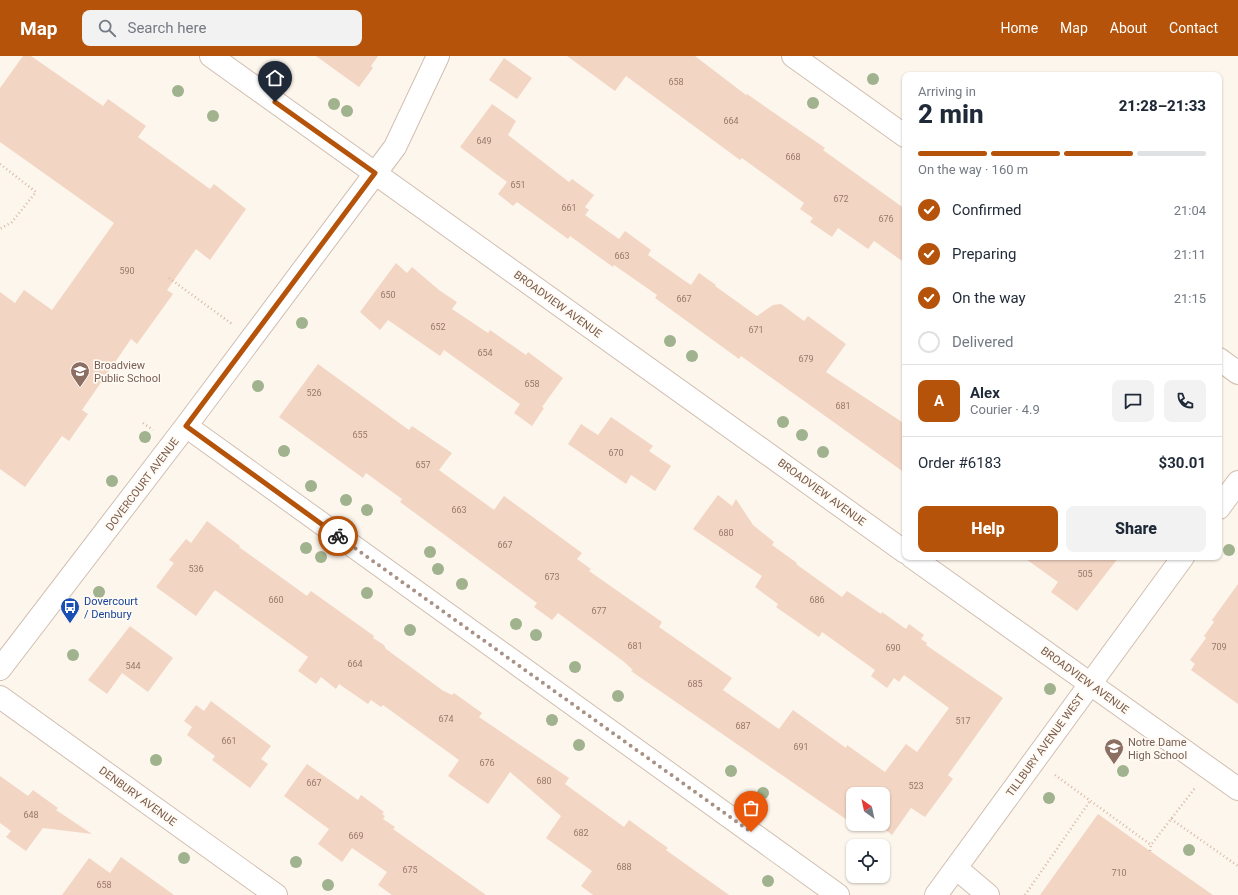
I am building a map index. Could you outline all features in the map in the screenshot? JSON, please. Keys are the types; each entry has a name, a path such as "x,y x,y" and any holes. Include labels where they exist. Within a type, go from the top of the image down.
{"street":[{"name":"BROADVIEW AVENUE","path":"211,56 902,550"},
{"name":"DOVERCOURT AVENUE","path":"0,669 186,426 395,146 438,56"},
{"path":"793,56 902,134"},
{"path":"1222,361 1238,373"},
{"path":"186,426 838,895"},
{"path":"1222,504 1238,482"},
{"name":"BROADVIEW AVENUE","path":"916,560 1238,789"},
{"name":"TILLBURY AVENUE WEST","path":"936,895 1181,560"},
{"name":"DENBURY AVENUE","path":"0,697 276,895"},
{"path":"956,868 988,895"}],"path":[{"path":"0,164 36,192 12,222 0,229"},
{"path":"169,278 252,338"},
{"path":"1033,761 1152,845"},
{"path":"1150,851 1152,845 1209,769"},
{"path":"1025,895 1090,801"},
{"path":"1171,819 1238,866"}],"building":[{"path":"23,56 31,56 103,106 108,99 146,126 138,137 210,189 214,184 246,209 210,260 196,249 167,290 173,294 137,344 131,339 82,410 88,414 69,441 62,436 25,487 0,469 0,292 15,303 24,290 52,310 114,223 0,142 0,88"},
{"path":"316,56 378,56 371,66 373,68 359,87"},
{"path":"567,56 695,56 746,95 747,94 825,148 823,150 902,207 902,261 874,241 868,249 838,228 832,237 810,222 813,218 800,209 804,203 742,158 740,160 626,76 615,91"},
{"path":"504,58 532,78 517,99 489,80"},
{"path":"492,104 516,121 508,135 569,182 572,179 594,195 585,207 589,210 585,215 619,239 625,231 651,250 648,255 691,285 699,273 757,316 773,305 781,304 804,321 808,316 846,344 826,372 902,422 902,471 741,356 739,359 655,298 657,295 614,265 613,267 570,236 568,239 517,202 513,206 498,194 507,182 460,147"},
{"path":"396,263 407,273 412,267 439,290 457,302 452,309 488,333 490,330 526,355 528,352 563,378 542,407 544,408 532,426 514,413 520,404 444,350 440,356 388,320 380,330 360,312"},
{"path":"318,364 409,430 412,426 452,453 439,470 494,510 504,496 582,553 577,559 591,569 589,571 662,622 659,627 732,678 723,690 779,729 793,710 846,748 847,745 885,772 906,744 917,752 949,708 904,675 899,682 894,678 887,688 871,676 875,670 822,632 819,637 776,607 778,604 755,587 762,576 693,529 718,495 732,506 736,499 753,525 774,542 772,545 842,597 847,591 881,614 882,612 906,629 909,624 924,635 921,639 927,643 926,645 1003,698 948,775 953,779 925,817 911,808 892,835 887,831 890,831 890,787 846,787 846,819 631,671 633,670 623,661 558,613 552,620 534,607 537,603 400,502 402,499 366,473 363,478 279,417"},
{"path":"611,417 653,446 649,451 671,466 655,491 631,475 626,484 568,444 581,424 598,435"},
{"path":"207,521 240,546 239,547 307,596 311,591 374,636 373,638 384,645 386,649 442,690 452,695 454,693 482,713 479,717 569,778 565,784 624,827 629,820 668,848 666,850 729,895 593,895 581,886 592,871 546,838 561,816 510,772 488,804 448,776 459,760 383,705 381,707 371,700 368,704 339,684 336,689 321,677 316,684 298,671 308,657 215,590 196,616 156,587 174,563 169,560 186,539 191,543"},
{"path":"1027,560 1117,560 1077,611 1051,592 1058,582"},
{"path":"1238,584 1238,704 1191,670 1195,664 1190,660 1206,638 1204,636 1214,622 1212,620"},
{"path":"130,626 173,658 148,692 122,673 107,694 88,680"},
{"path":"211,701 271,746 261,759 268,764 250,788 212,760 215,756 187,735 192,727 184,721 196,705 204,711"},
{"path":"307,764 358,800 361,795 384,812 382,814 385,816 383,819 395,827 393,829 486,895 392,895 378,885 387,872 352,848 342,862 318,844 329,829 284,796"},
{"path":"0,776 28,796 33,790 58,808 56,810 92,834 43,828 26,851 6,837 11,831 0,823"},
{"path":"1098,814 1150,851 1213,895 1040,895"},
{"path":"121,857 174,895 62,895 89,858 110,873"}],"way so far":[{"path":"338,536 751,832"}],"place":[{"name":"Broadview Public School","path":"80,388"},
{"name":"Dovercourt / Denbury","path":"70,624"},
{"name":"Notre Dame High School","path":"1114,765"}],"route":[{"path":"275,102 375,173 186,426 338,536"}]}
